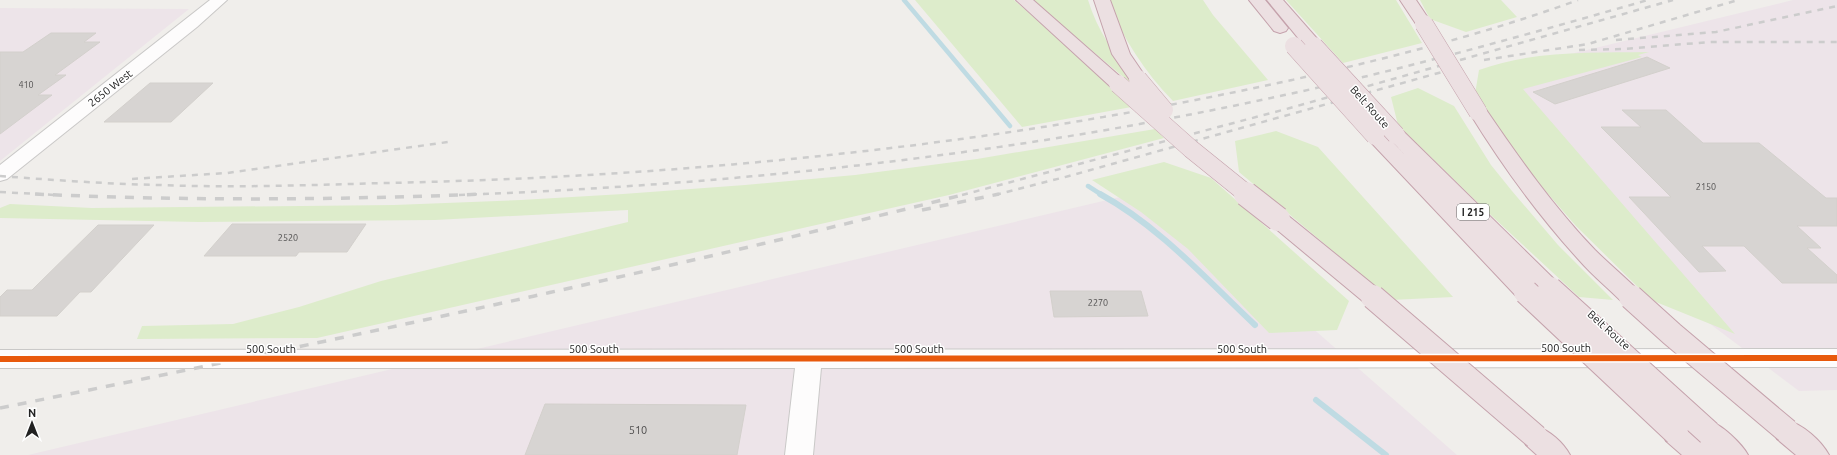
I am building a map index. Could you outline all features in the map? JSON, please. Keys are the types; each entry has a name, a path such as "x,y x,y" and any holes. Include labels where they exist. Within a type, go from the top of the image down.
{"highway":[{"path":"1024,0 1191,149 1372,297 1556,455"},
{"path":"1102,0 1121,54 1138,79 1164,110 1192,138 1278,219"},
{"name":"Belt Route","path":"1257,0 1294,46 1538,290 1676,433 1734,455"},
{"name":"Belt Route","path":"1275,0 1314,46 1385,136"},
{"path":"1408,0 1478,112 1518,172 1588,256 1672,334 1815,455"},
{"name":"Belt Route","path":"1538,290 1705,444"}],"street":[{"name":"2650 West","path":"0,175 191,24 218,0"},
{"name":"500 South","path":"0,359 1837,358"},
{"path":"799,455 809,359"}],"shaded area":[{"path":"1793,0 1837,0 1837,390 1799,391 1664,289 1500,71"},
{"path":"0,8 189,9 0,161"},
{"path":"1154,189 1457,455 28,455"}],"green space":[{"path":"915,0 1014,0 1137,106 1022,127"},
{"path":"1032,0 1088,0 1096,22 1113,52 1134,80 1128,81"},
{"path":"1107,0 1203,0 1213,15 1268,80 1173,101 1135,54"},
{"path":"1286,0 1396,0 1422,43 1343,63"},
{"path":"1420,0 1501,0 1517,17 1466,32 1430,19"},
{"path":"1649,52 1638,55 1642,57 1523,89 1735,334 1651,300 1576,226 1542,187 1512,150 1475,94 1479,70 1499,64 1520,59 1563,54"},
{"path":"1418,88 1454,106 1491,165 1512,191 1558,245 1613,300 1579,297 1480,205 1398,125 1391,97"},
{"path":"1155,129 1164,138 949,195 317,338 137,339 142,326 233,324 299,307 381,281 628,222 628,210 435,220 199,222 0,218 0,208 10,204 92,208 394,205 521,200 745,185 855,175 977,159"},
{"path":"1276,131 1318,147 1453,297 1391,300 1239,172 1235,141"},
{"path":"1164,162 1211,178 1349,301 1337,330 1269,333 1188,249 1141,212 1092,180"}],"building":[{"path":"51,33 96,33 84,42 100,42 55,75 66,75 38,95 52,95 0,134 0,52 23,52"},
{"path":"1647,57 1670,68 1555,104 1533,92"},
{"path":"150,83 213,83 171,122 104,122"},
{"path":"1622,110 1666,110 1703,143 1759,143 1826,198 1837,198 1837,226 1797,226 1821,248 1807,248 1837,275 1837,283 1782,283 1744,246 1702,246 1726,271 1699,272 1629,197 1671,197 1601,127 1641,127"},
{"path":"232,224 366,224 347,252 299,252 296,256 204,256"},
{"path":"98,225 154,225 91,292 80,292 57,316 0,316 0,297 7,290 32,290"},
{"path":"1050,291 1141,291 1148,316 1054,317"},
{"path":"545,404 746,405 737,455 525,455"}],"waterway":[{"path":"904,0 1010,126"},
{"path":"1088,186 1102,195"},
{"path":"1100,194 1122,207 1162,237 1255,325"},
{"path":"1316,400 1386,455"}],"railway":[{"path":"0,176 80,182 216,186 457,181 673,169 889,148 1044,127 1127,113 1251,89 1401,54 1508,24 1578,0"},
{"path":"464,195 662,184 763,175 864,165 1066,137 1266,99 1362,77 1506,40 1648,0"},
{"path":"962,195 1290,108 1673,0"},
{"path":"1484,60 1588,44 1738,0"},
{"path":"1616,40 1716,32 1837,6"},
{"path":"1579,50 1623,49 1710,42 1837,42"},
{"path":"998,194 1069,176 1442,72"},
{"path":"132,179 227,173 448,142"},
{"path":"0,192 42,194"},
{"path":"35,194 42,194"},
{"path":"42,194 204,199 373,198 464,195"},
{"path":"42,194 56,195"},
{"path":"464,195 485,194"},
{"path":"962,195 966,194"},
{"path":"922,210 998,194"},
{"path":"459,195 464,195"},
{"path":"0,408 242,359 484,307 846,224 962,195"}],"cycle path":[{"path":"0,359 1837,358"}]}
